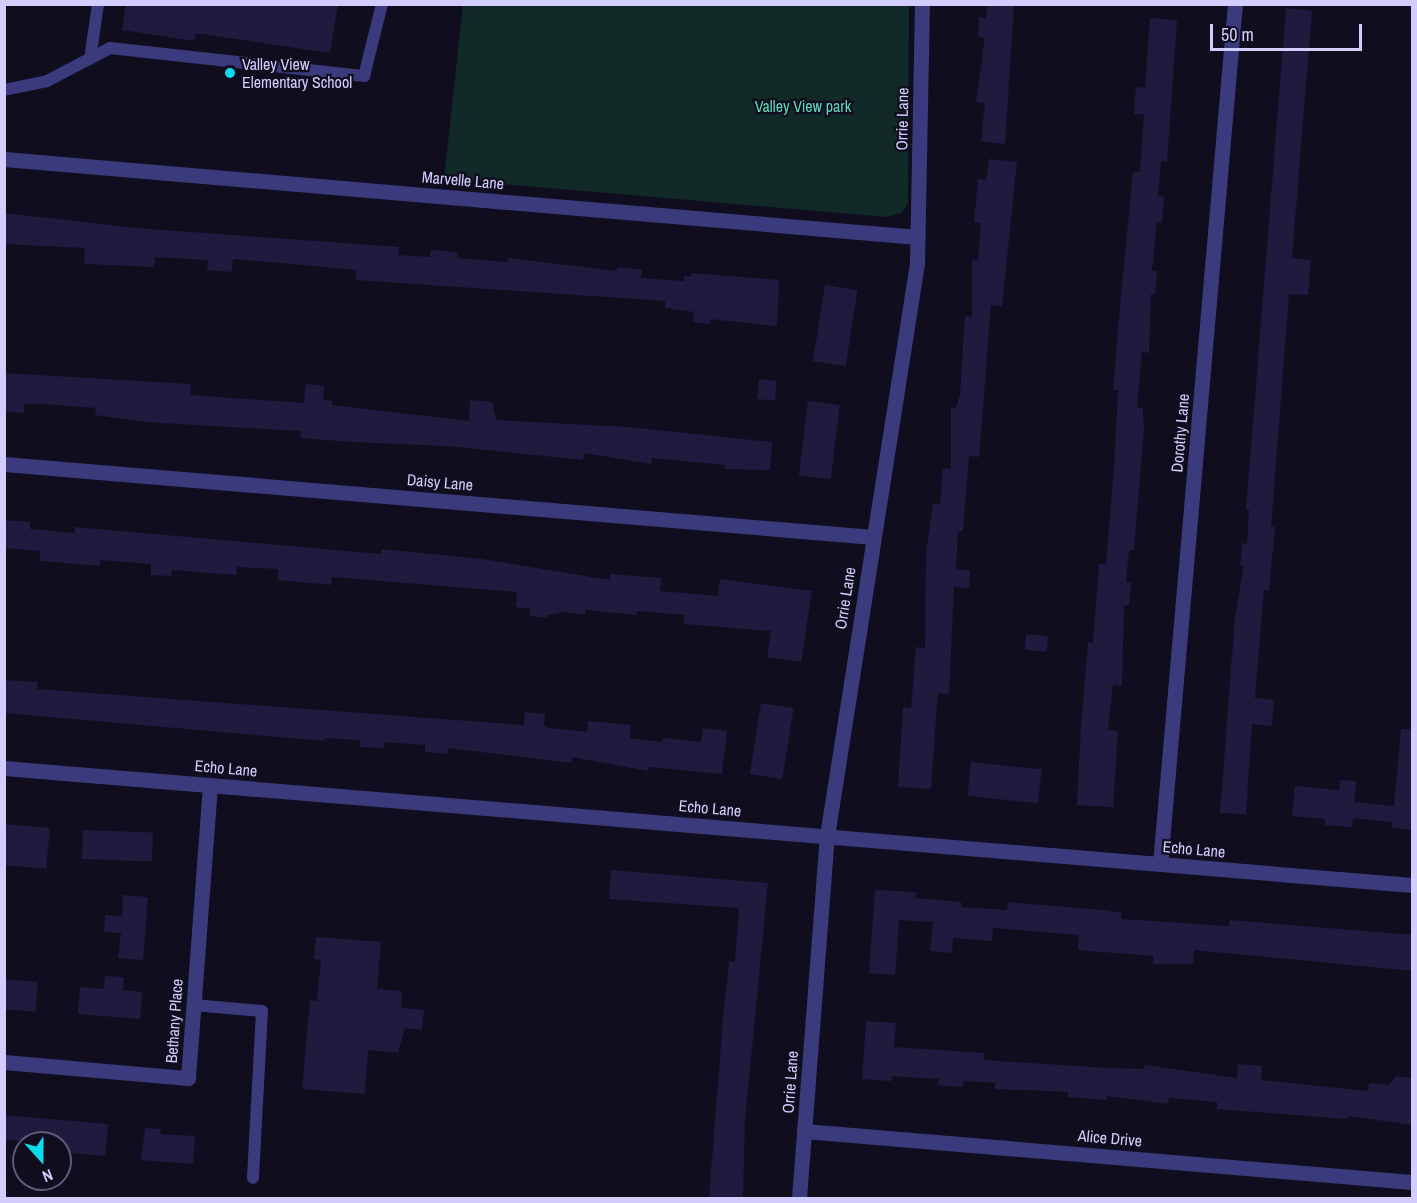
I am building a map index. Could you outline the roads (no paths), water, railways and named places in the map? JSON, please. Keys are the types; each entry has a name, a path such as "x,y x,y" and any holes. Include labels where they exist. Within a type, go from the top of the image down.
{"street":[{"name":"Orrie Lane","path":"799,1198 827,836 873,537 906,349 918,237 922,4"},
{"name":"Dorothy Lane","path":"1160,864 1235,4"},
{"name":"Marvelle Lane","path":"4,159 918,237"},
{"name":"Daisy Lane","path":"4,464 873,537"},
{"name":"Echo Lane","path":"4,768 1413,885"},
{"name":"Bethany Place","path":"4,1062 188,1077 210,785"},
{"name":"Alice Drive","path":"804,1131 1413,1182"}],"lane":[{"path":"90,59 98,4"},
{"path":"4,90 47,81 110,48 364,76 382,4"},
{"path":"193,1005 262,1011 253,1178"}],"place":[{"name":"Valley View Elementary School","path":"230,73"}],"park label":[{"name":"Valley View park","path":"803,106"}]}
